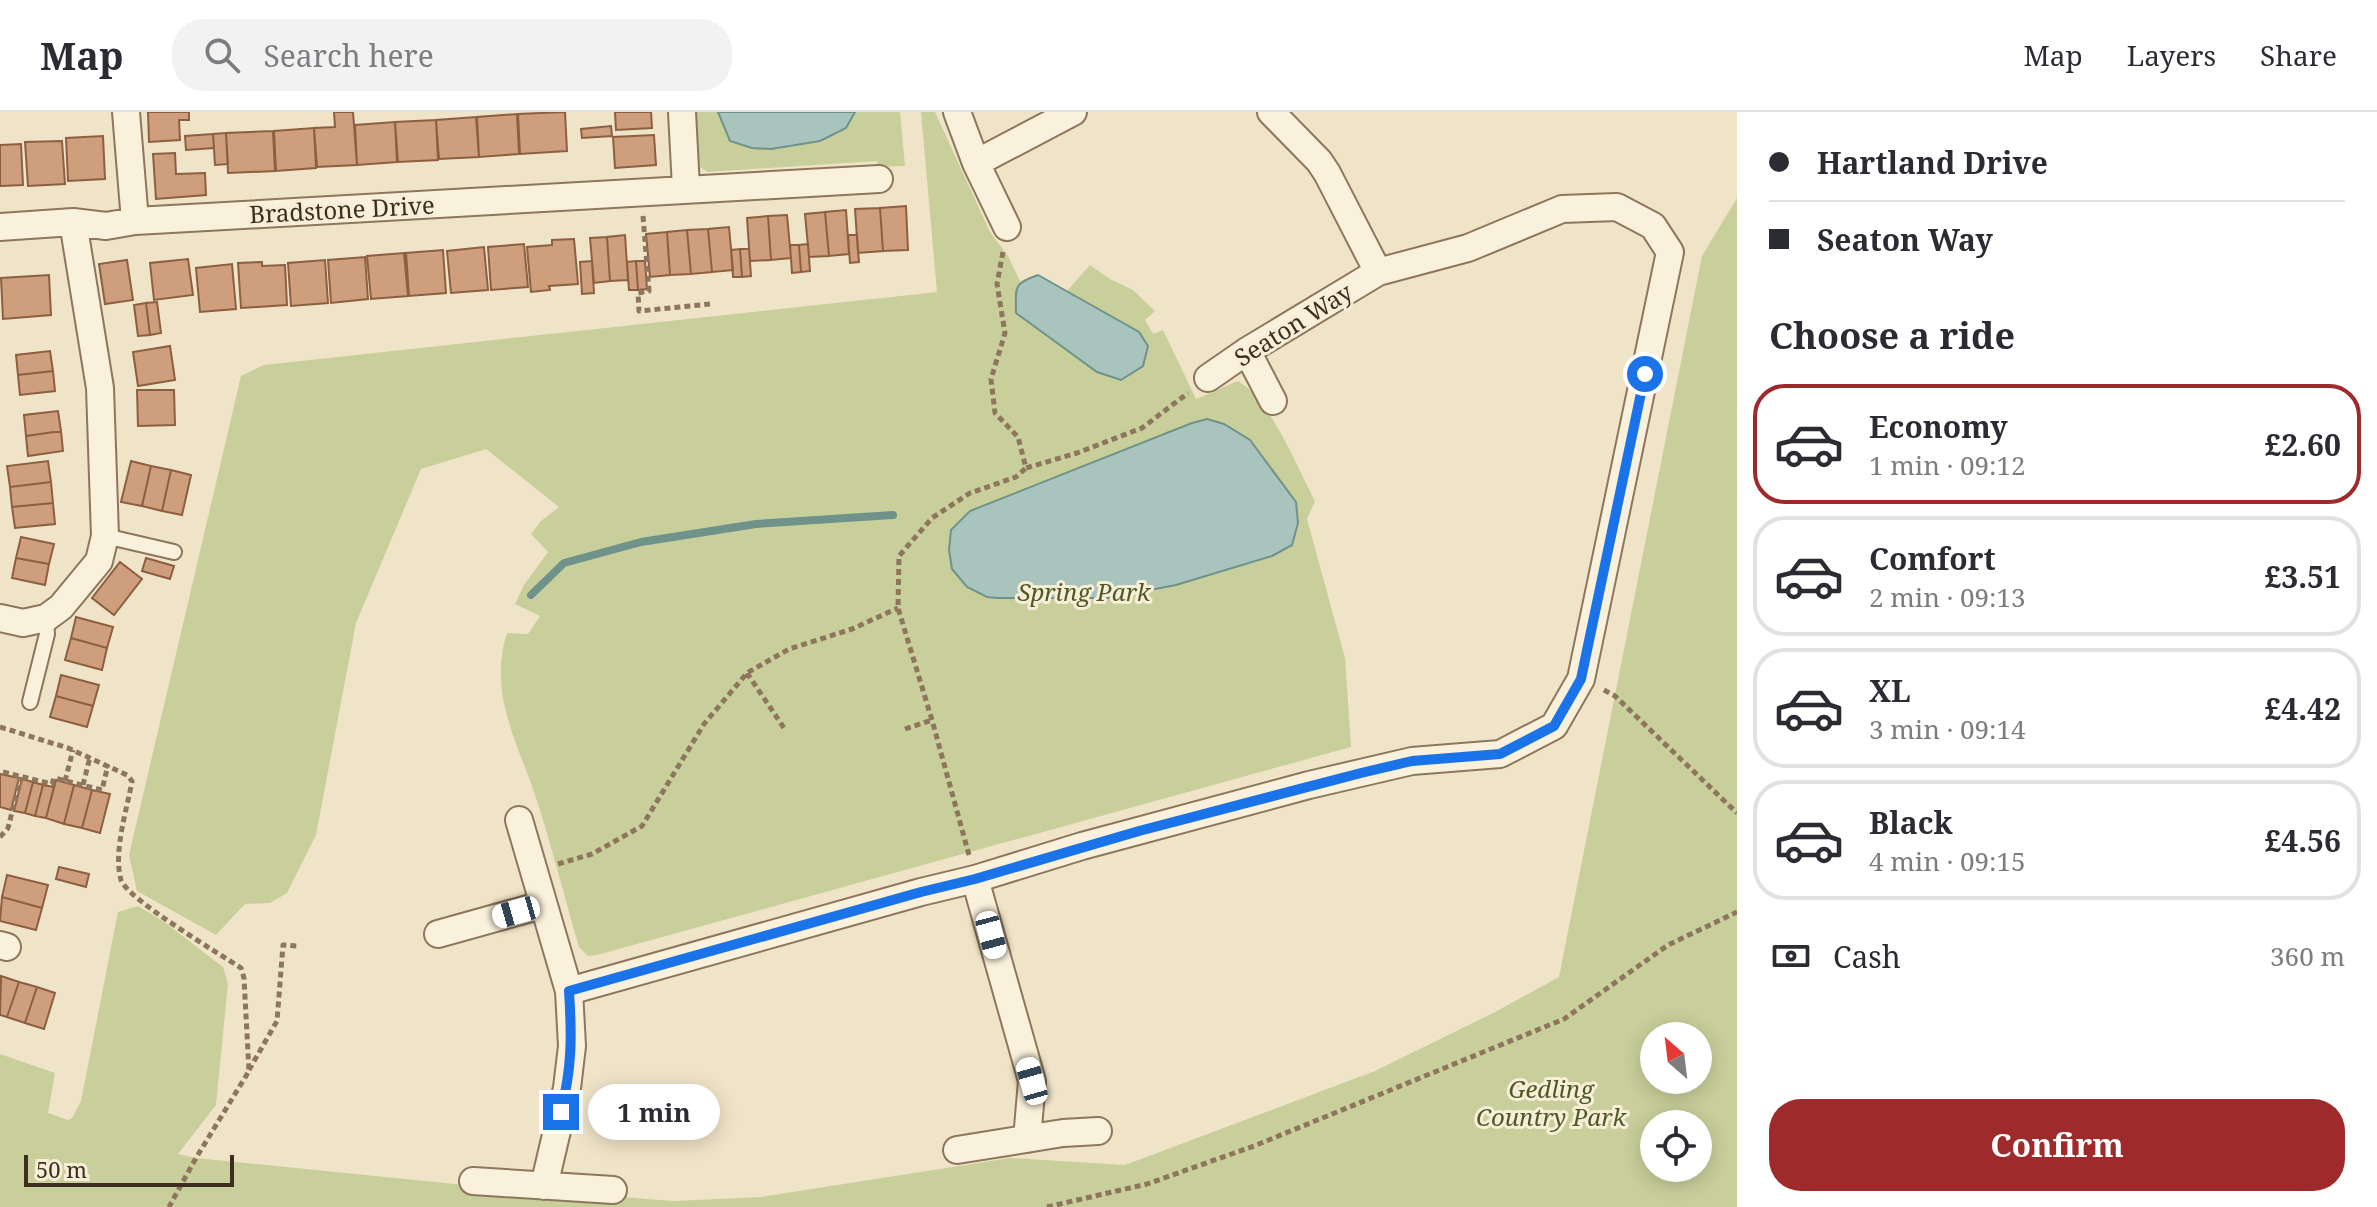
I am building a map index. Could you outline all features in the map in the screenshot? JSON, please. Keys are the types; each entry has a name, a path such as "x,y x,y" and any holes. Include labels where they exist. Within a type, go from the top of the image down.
{"street":[{"path":"126,112 135,221"},
{"path":"682,112 686,188"},
{"path":"957,112 976,163 1007,227"},
{"path":"976,163 1073,112"},
{"path":"1271,112 1319,161 1378,272"},
{"name":"Bradstone Drive","path":"0,227 73,222 106,226 135,221 879,179"},
{"name":"Seaton Way","path":"569,991 975,879 1097,842 1339,778 1412,761 1500,754 1554,726 1581,679 1670,252 1653,226 1617,207 1562,209 1468,248 1378,272 1208,378"},
{"path":"0,618 23,623 46,618 61,607 99,561 105,536 100,388 73,222"},
{"path":"1247,351 1273,401"},
{"path":"519,820 569,991 572,1046 569,1074 544,1186"},
{"path":"975,879 1032,1081 1027,1139"},
{"path":"438,934 542,905"},
{"path":"957,1150 1063,1133 1098,1131"},
{"path":"473,1181 613,1190"}],"lane":[{"path":"105,536 174,552"},
{"path":"30,702 47,634 46,618"}],"path":[{"path":"642,206 649,291 638,293 639,311 710,304"},
{"path":"1007,227 997,284 1005,333 991,379 995,413 1018,437 1026,468"},
{"path":"975,879 898,608 899,556 932,518 970,493 1016,477 1026,468 1077,453 1142,428 1208,378"},
{"path":"534,871 592,854 642,826 704,724 747,673 789,649 852,629 898,608"},
{"path":"747,673 786,731"},
{"path":"1581,679 1615,696 1737,813"},
{"path":"905,729 932,720"},
{"path":"0,727 73,750 120,770 132,781 120,844 122,882 136,898 241,968 249,1071"},
{"path":"65,781 73,750"},
{"path":"83,785 90,757"},
{"path":"3,772 52,784 54,778 102,790 108,765"},
{"path":"0,837 8,828 21,777"},
{"path":"1047,1207 1147,1184 1254,1146 1564,1019 1668,945 1737,912"},
{"path":"169,1207 277,1021 283,945 297,946"}],"green space":[{"path":"688,112 900,112 905,166 878,167 877,161 708,172 694,163"},
{"name":"Spring Park","path":"921,112 935,112 990,232 1008,256 1020,281 1038,275 1067,291 1090,265 1133,290 1155,311 1145,320 1153,334 1163,330 1196,399 1238,381 1250,390 1272,418 1315,501 1307,519 1345,658 1351,747 588,956 579,947 538,804 508,720 501,678 507,633 528,634 540,616 515,604 524,585 548,552 531,534 541,521 559,507 486,449 421,469 356,623 316,835 287,893 270,903 245,904 216,935 137,891 129,855 241,376 264,365 937,292"},
{"name":"Gedling Country Park","path":"1737,198 1737,1207 0,1207 0,1054 55,1073 48,1113 68,1120 72,1118 81,1101 118,912 138,906 223,967 228,984 216,1105 178,1154 455,1184 673,1201 761,1197 1010,1158 1125,1165 1375,1071 1559,977 1702,256"}],"water":[{"path":"718,112 855,112 846,128 820,141 771,149 752,148 730,141"},
{"path":"1038,275 1139,332 1148,346 1143,366 1121,380 1097,372 1016,313 1017,288"},
{"path":"1207,419 1224,424 1250,440 1296,502 1298,523 1292,545 1272,556 1176,585 1108,598 987,597 967,587 952,569 949,550 951,530 970,511"}],"building":[{"path":"148,112 189,112 189,120 179,120 180,140 149,142"},
{"path":"334,112 353,112 357,165 317,167 314,128 335,127"},
{"path":"565,112 567,151 520,154 518,114"},
{"path":"615,112 651,112 652,128 616,130"},
{"path":"517,114 519,154 479,157 477,117"},
{"path":"476,117 479,157 439,159 436,120"},
{"path":"436,120 438,160 398,162 395,122"},
{"path":"395,122 397,162 357,165 355,125"},
{"path":"611,126 612,136 582,138 581,129"},
{"path":"314,128 316,168 276,171 274,131"},
{"path":"273,131 275,171 228,173 226,133"},
{"path":"226,133 228,164 215,165 213,134"},
{"path":"213,134 214,148 186,150 185,136"},
{"path":"654,135 656,165 615,168 613,137"},
{"path":"103,136 105,179 68,181 66,138"},
{"path":"62,141 65,184 28,186 25,142"},
{"path":"21,144 23,185 0,186 0,145"},
{"path":"175,153 176,174 205,173 206,195 156,199 153,154"},
{"path":"906,206 908,250 883,251 880,208"},
{"path":"880,208 883,251 858,253 855,209"},
{"path":"846,210 849,254 829,256 825,212"},
{"path":"825,212 829,256 809,257 805,214"},
{"path":"787,215 791,258 771,260 768,216"},
{"path":"768,216 771,260 750,261 747,218"},
{"path":"729,227 733,270 712,272 708,229"},
{"path":"708,229 712,272 691,274 687,230"},
{"path":"687,230 691,274 670,275 667,232"},
{"path":"667,232 670,275 650,277 646,234"},
{"path":"625,235 628,280 610,281 607,237"},
{"path":"848,235 857,235 859,262 850,263"},
{"path":"607,237 610,281 594,283 590,238"},
{"path":"574,239 578,284 549,286 550,290 531,292 527,247 552,245 552,240"},
{"path":"524,244 528,287 491,290 488,247"},
{"path":"808,244 810,271 801,272 799,245"},
{"path":"790,245 799,245 801,272 792,273"},
{"path":"484,247 488,290 451,293 447,251"},
{"path":"740,249 749,249 751,276 742,277"},
{"path":"740,249 742,277 733,277 731,250"},
{"path":"443,250 446,293 409,296 406,253"},
{"path":"404,253 408,296 371,299 367,256"},
{"path":"365,257 368,299 331,303 328,260"},
{"path":"188,259 193,295 154,300 150,263"},
{"path":"127,260 133,300 105,304 99,264"},
{"path":"325,260 328,303 291,306 288,263"},
{"path":"592,261 594,293 582,294 580,262"},
{"path":"636,261 645,261 647,289 638,290"},
{"path":"636,261 638,290 629,290 627,262"},
{"path":"262,262 262,266 285,265 287,305 241,308 238,263"},
{"path":"232,264 236,309 200,312 196,268"},
{"path":"49,275 51,315 3,319 1,278"},
{"path":"157,302 161,333 150,335 146,303"},
{"path":"146,303 150,335 138,336 134,305"},
{"path":"170,346 175,380 138,386 133,352"},
{"path":"50,351 53,371 18,375 16,355"},
{"path":"53,371 55,391 20,395 18,375"},
{"path":"137,390 174,390 175,425 138,426"},
{"path":"58,411 61,431 26,436 24,415"},
{"path":"61,431 63,451 28,456 26,436"},
{"path":"48,461 51,482 10,487 7,466"},
{"path":"131,461 151,466 142,506 121,502"},
{"path":"151,466 171,470 162,511 142,506"},
{"path":"171,470 191,475 182,515 162,511"},
{"path":"51,482 53,503 12,507 10,487"},
{"path":"53,503 55,524 15,528 12,507"},
{"path":"21,537 54,544 49,564 16,558"},
{"path":"16,558 49,564 45,585 12,578"},
{"path":"146,558 174,566 170,579 142,571"},
{"path":"120,562 142,579 114,615 92,598"},
{"path":"76,617 113,627 107,648 71,638"},
{"path":"71,638 107,648 102,670 65,660"},
{"path":"61,675 99,685 93,706 56,696"},
{"path":"56,696 93,706 87,727 50,717"},
{"path":"0,774 19,778 11,810 0,807"},
{"path":"22,779 33,782 25,813 14,811"},
{"path":"56,780 74,785 64,824 46,818"},
{"path":"33,782 43,785 35,816 25,813"},
{"path":"43,785 54,787 46,818 35,816"},
{"path":"74,785 92,790 82,828 64,824"},
{"path":"92,790 110,794 100,833 82,828"},
{"path":"59,867 89,874 86,887 56,879"},
{"path":"7,875 48,885 42,908 2,897"},
{"path":"2,897 42,908 36,930 0,921"},
{"path":"1,976 19,982 7,1017 0,1015"},
{"path":"19,982 37,987 25,1023 7,1017"},
{"path":"37,987 55,993 44,1029 25,1023"}],"waterway":[{"path":"531,595 564,563 641,542 756,524 893,515"}],"route":[{"path":"561,1112 572,1046 569,991 1309,785 1412,761 1500,754 1554,726 1581,679 1645,374"}]}
